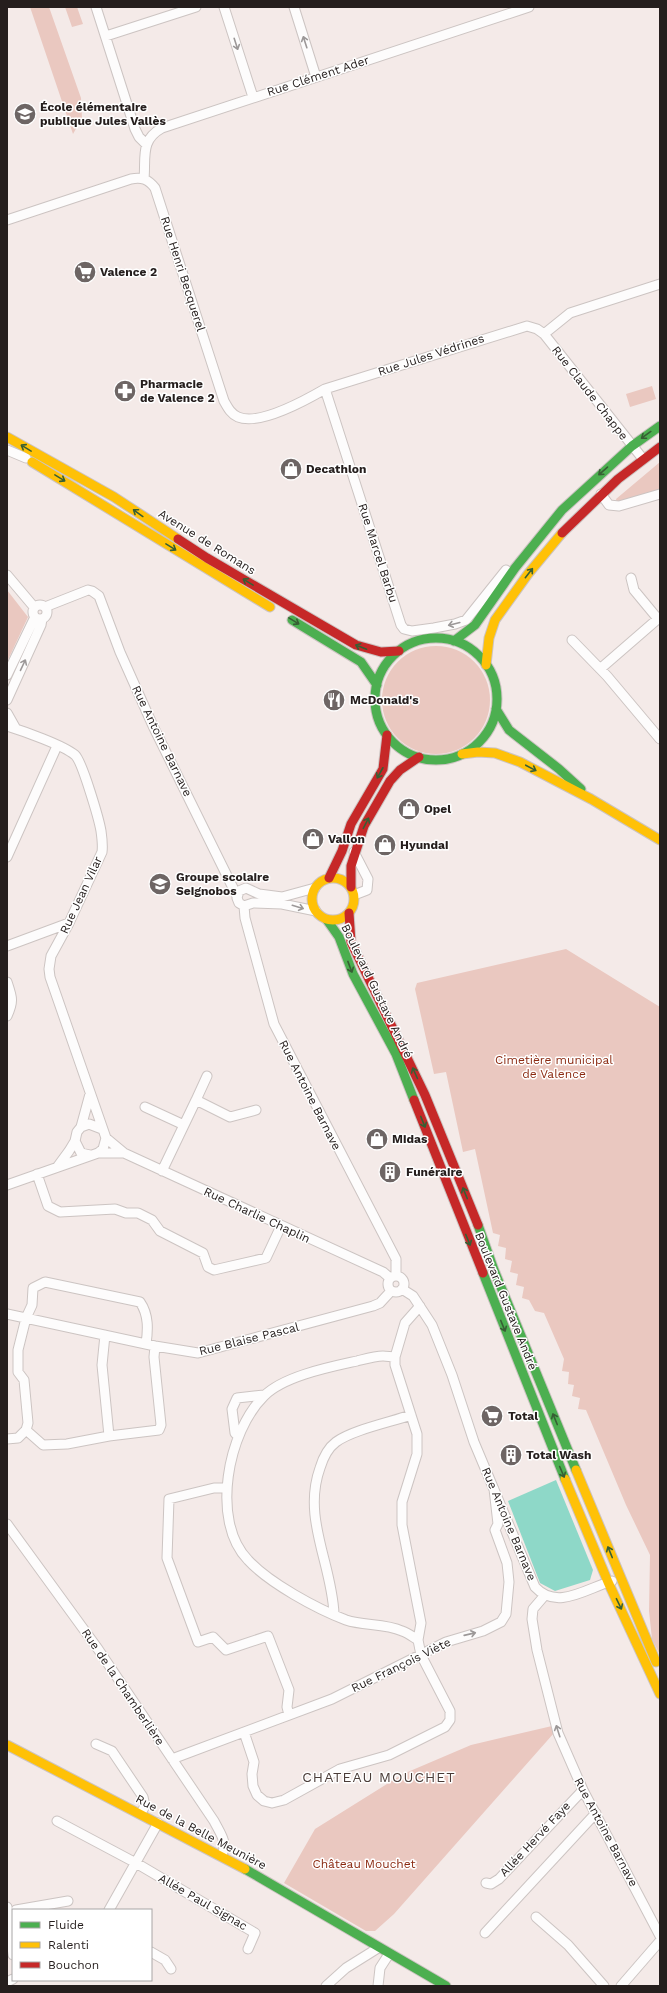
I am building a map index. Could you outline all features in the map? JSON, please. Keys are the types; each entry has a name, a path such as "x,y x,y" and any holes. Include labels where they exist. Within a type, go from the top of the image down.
{"main road":[{"path":"454,641 475,625 486,602 493,593 544,530 577,495 632,446 660,426"},
{"name":"Avenue de Romans","path":"7,437 114,497 207,558 356,645 381,652 399,651"},
{"name":"Avenue de Romans","path":"7,447 361,662 377,685"},
{"path":"486,665 488,640 491,627 527,575 555,541 601,494 643,459 660,447"},
{"path":"462,754 472,748 488,731 496,709 496,686 486,665 472,650 454,641 440,638 426,639 412,643 399,651 387,663 377,685 376,706 380,721 387,735 407,752 419,757 445,759 462,754 486,752 505,756 591,799 660,840"},
{"path":"496,709 509,730 559,769 591,799"},
{"path":"328,878 342,852 351,824 383,769 387,735"},
{"name":"Boulevard Gustave André","path":"327,920 339,920 349,913 352,908 351,866 354,852 364,826 390,781 400,770 419,757"},
{"path":"316,911 312,900 315,888 323,880 328,878 341,880 352,891"},
{"name":"Boulevard Gustave André","path":"316,911 327,920 339,937 353,974 396,1054 488,1289 611,1582 660,1694"},
{"name":"Boulevard Gustave André","path":"349,913 351,942 425,1095 480,1229 494,1270 660,1672"},
{"name":"Rue de la Belle Meunière","path":"7,1745 222,1855 378,1948 446,1986"}],"street":[{"path":"7,220 131,179 144,179 146,144 139,137 135,129 96,7"},
{"path":"106,36 196,7"},
{"path":"224,7 253,97"},
{"path":"294,7 316,77"},
{"name":"Rue Clément Ader","path":"146,144 150,136 162,128 524,8"},
{"name":"Rue Henri Becquerel","path":"144,179 155,188 224,402 232,414 245,419 258,418 294,405 325,389"},
{"path":"541,331 570,313 660,284"},
{"name":"Rue Jules Védrines","path":"325,389 522,326 541,331"},
{"name":"Rue Claude Chappe","path":"541,331 643,459"},
{"name":"Rue Marcel Barbu","path":"325,389 401,625 404,629 412,631 461,622 486,602"},
{"path":"7,450 26,458"},
{"path":"601,494 609,505 619,506 660,494"},
{"path":"7,575 34,607"},
{"path":"600,669 659,618 634,590 631,578"},
{"name":"Rue Antoine Barnave","path":"45,607 88,590 99,596 126,666 153,726 227,874 240,892"},
{"path":"7,675 38,618 46,615 45,607 41,604 34,607"},
{"path":"7,700 41,625 38,618 32,612 34,607"},
{"path":"572,640 600,669 660,739"},
{"name":"Rue Jean Vilar","path":"7,713 11,727 57,746 74,755 78,759 99,821 103,844 99,860 69,923 51,956 49,969 50,977 106,1138"},
{"path":"7,857 57,746"},
{"path":"352,891 367,890 368,879 354,852"},
{"path":"315,888 282,897 254,893 249,889 240,892 239,903 292,905 316,911"},
{"path":"248,904 254,893"},
{"name":"Rue Antoine Barnave","path":"248,904 245,918 274,1024 396,1259 393,1277"},
{"path":"7,946 69,923"},
{"path":"7,982 12,997 12,1005 7,1016"},
{"path":"162,1171 207,1076"},
{"path":"81,1127 90,1094"},
{"path":"196,1100 230,1117 256,1110"},
{"path":"145,1107 184,1125"},
{"path":"58,1166 75,1141 76,1132 81,1127 89,1124 102,1129"},
{"path":"7,1185 94,1154 105,1144 106,1138"},
{"name":"Rue Charlie Chaplin","path":"106,1138 124,1153 393,1277"},
{"path":"75,1141 81,1152 94,1154"},
{"name":"Rue Charlie Chaplin","path":"94,1154 124,1153"},
{"path":"37,1174 48,1206 60,1212 115,1210 126,1213 138,1213 152,1220 160,1231 203,1252 208,1267 214,1270 266,1258 281,1226"},
{"path":"393,1277 402,1279 404,1283 402,1289 397,1293 391,1291 387,1286 393,1277"},
{"path":"7,1439 18,1438 26,1430 28,1423 24,1380 18,1372 18,1357 26,1318 32,1305 33,1288 45,1282 140,1302 143,1306 149,1328 150,1345 154,1356 161,1425 159,1430 155,1432 109,1436 67,1444 44,1445 26,1430"},
{"name":"Rue Antoine Barnave","path":"402,1289 413,1296 432,1325 474,1442 535,1587 545,1595 534,1609 532,1619 537,1650 558,1733 572,1768 583,1790 660,1936"},
{"name":"Rue Blaise Pascal","path":"7,1314 150,1345 198,1353 380,1304 391,1291"},
{"path":"244,1732 254,1762 252,1774 253,1786 257,1795 264,1801 272,1803 284,1800 340,1768 389,1755 445,1727 450,1720 450,1711 421,1655 418,1640 421,1623 402,1525 402,1502 417,1454 418,1444 417,1434 397,1374 395,1357 405,1323 420,1306"},
{"path":"104,1335 102,1366 109,1436"},
{"path":"238,1436 235,1433 232,1409 237,1398 264,1395 302,1375 319,1370 383,1356 395,1357"},
{"path":"264,1395 250,1414 238,1436 227,1488 227,1516 235,1542 247,1560 267,1577 308,1601 346,1620 402,1630 418,1640"},
{"path":"334,1614 334,1598 316,1531 314,1512 317,1475 322,1462 329,1449 337,1442 348,1436 411,1416"},
{"path":"227,1488 214,1488 169,1499 167,1558 198,1642 213,1637 226,1650 268,1636 289,1690 287,1707 289,1715"},
{"name":"Rue François Viète","path":"172,1759 332,1699 462,1636 494,1627 501,1622 506,1614 509,1582 507,1563 495,1530 498,1524 494,1489"},
{"name":"Rue de la Chamberlière","path":"7,1524 98,1649 214,1821 224,1841 225,1847 222,1855"},
{"path":"545,1595 556,1598 564,1597 617,1580 621,1584 635,1614"},
{"path":"96,1744 112,1751 143,1797 145,1806 141,1813"},
{"name":"Allée Hervé Faye","path":"486,1883 491,1884 499,1878 583,1790"},
{"path":"485,1933 596,1813"},
{"path":"57,1821 136,1863"},
{"path":"110,1909 158,1823"},
{"name":"Allée Paul Signac","path":"136,1863 255,1933 248,1949"},
{"path":"17,1909 68,1901"},
{"path":"11,1910 12,1932"},
{"path":"536,1916 568,1945 604,1986"},
{"path":"621,1986 660,1941"},
{"path":"326,1986 346,1968 378,1948"},
{"path":"152,1953 165,1960 171,1969"},
{"path":"378,1986 380,1968 389,1954"}],"green space":[{"path":"30,7 49,7 81,98 82,118 73,134"},
{"path":"65,7 77,7 83,24 72,27"},
{"path":"652,386 656,399 630,407 626,394"},
{"path":"660,462 660,490 617,503 616,499"},
{"path":"7,590 28,617 7,662"},
{"path":"436,646 457,650 474,662 486,679 490,700 486,721 474,738 457,750 436,754 415,750 398,738 386,721 382,700 386,679 398,662 415,650"},
{"name":"Cimetière municipal de Valence","path":"566,949 660,1007 660,1655 652,1639 649,1611 650,1555 626,1505 586,1410 578,1409 580,1398 572,1396 574,1385 568,1384 569,1372 562,1371 564,1359 544,1313 535,1311 529,1300 522,1298 524,1287 516,1285 518,1274 510,1272 512,1261 505,1259 506,1248 498,1246 500,1235 493,1233 475,1149 463,1152 446,1072 434,1074 415,989 417,983"},
{"name":"Château Mouchet","path":"552,1726 554,1733 394,1914 375,1931 366,1931 284,1883 315,1829 403,1774 471,1745"}],"shaded area":[{"path":"556,1480 593,1570 590,1580 555,1591 540,1583 508,1501"}],"traffic: fast":[{"path":"454,641 475,625 515,568 562,510 632,446 660,426"},
{"path":"292,620 361,662 377,685"},
{"path":"436,638 459,643 479,656 492,676 497,699 492,722 479,742 459,755 436,760 413,755 393,742 380,722 375,699 380,676 393,656 413,643 436,638"},
{"path":"496,709 509,730 559,769 581,789"},
{"path":"327,920 339,937 353,974 396,1054 414,1100"},
{"path":"478,1225 494,1270 576,1470"},
{"path":"483,1273 565,1479"},
{"path":"245,1869 446,1986"}],"traffic: slow":[{"path":"7,437 114,497 178,539"},
{"path":"32,462 270,607"},
{"path":"486,665 489,638 495,620 528,574 562,533"},
{"path":"462,754 478,752 495,753 520,762 591,799 660,840"},
{"path":"329,878 337,878 345,881 351,887 354,899 351,911 345,917 337,920 329,920 321,917 315,911 312,903 312,895 315,887 321,881 329,878"},
{"path":"576,1470 656,1662"},
{"path":"565,1479 608,1582 660,1694"},
{"path":"7,1745 245,1869"}],"traffic: jam":[{"path":"562,533 618,479 660,447"},
{"path":"178,539 207,558 356,645 381,652 399,651"},
{"path":"329,878 342,851 351,824 383,769 387,735"},
{"path":"351,887 351,866 364,826 390,781 400,770 419,757"},
{"path":"349,913 351,942 425,1095 478,1225"},
{"path":"414,1100 483,1273"}],"place":[{"name":"École élémentaire publique Jules Vallès","path":"25,114"},
{"name":"Valence 2","path":"85,272"},
{"name":"Pharmacie de Valence 2","path":"125,391"},
{"name":"Decathlon","path":"291,469"},
{"name":"McDonald's","path":"334,700"},
{"name":"Opel","path":"409,809"},
{"name":"Vallon","path":"313,839"},
{"name":"Hyundai","path":"385,845"},
{"name":"Groupe scolaire Seignobos","path":"160,884"},
{"name":"Midas","path":"377,1139"},
{"name":"Funéraire","path":"390,1172"},
{"name":"Total","path":"492,1416"},
{"name":"Total Wash","path":"511,1455"}],"district":[{"name":"CHATEAU MOUCHET","path":"379,1777"}]}
